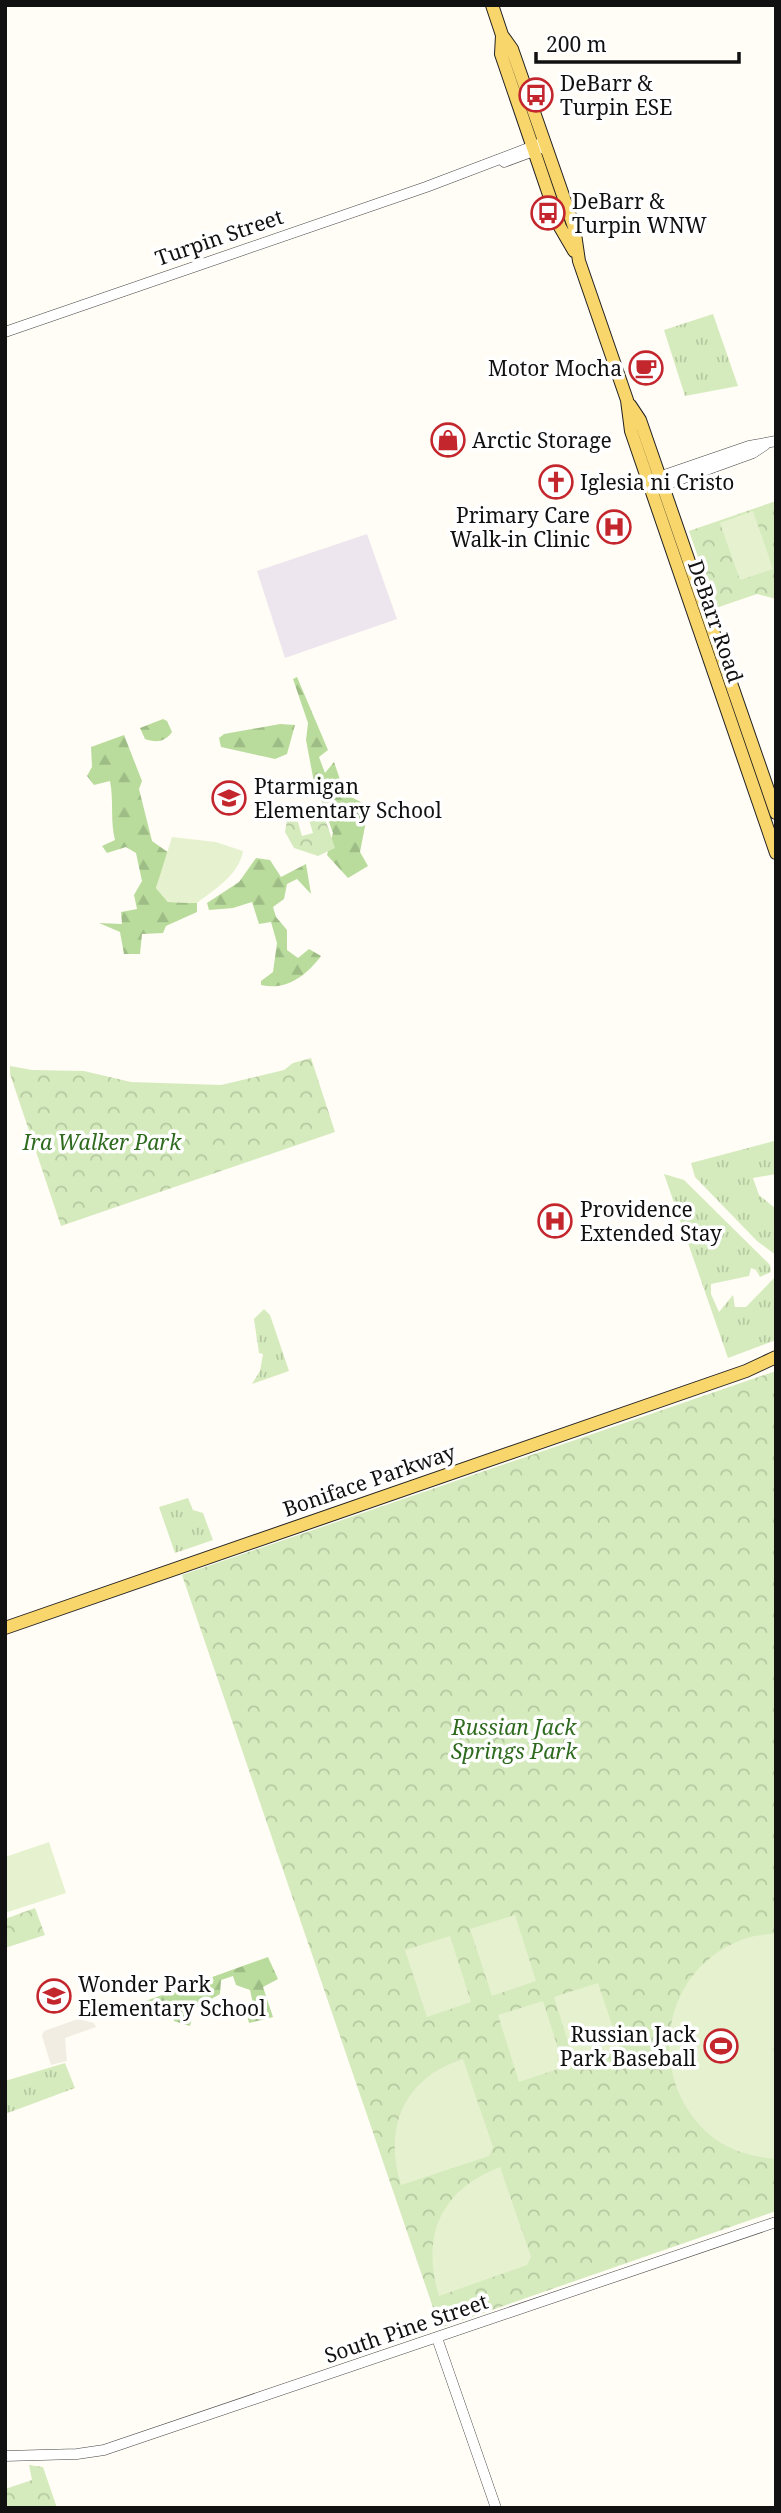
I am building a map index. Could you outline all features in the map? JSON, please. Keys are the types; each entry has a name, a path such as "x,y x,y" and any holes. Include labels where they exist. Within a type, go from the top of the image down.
{"main road":[{"name":"DeBarr Road","path":"492,5 502,35 512,49 537,147 574,227 579,261 627,400 640,421 656,483 776,853"},
{"name":"DeBarr Road","path":"656,483 776,813"},
{"name":"Boniface Parkway","path":"5,1628 746,1371 776,1357"},
{"name":"Boniface Parkway","path":"746,1371 776,1364"}],"street":[{"name":"Turpin Street","path":"5,332 537,147"},
{"path":"656,483 753,453 776,441"},
{"name":"South Pine Street","path":"5,2456 45,2456 104,2450 776,2222"},
{"path":"437,2337 496,2508"}],"shaded area":[{"path":"367,534 397,619 285,658 257,571"},
{"path":"78,2019 94,2023 96,2027 65,2038 67,2061 51,2065 42,2036 44,2031"}],"green space":[{"path":"713,314 738,386 685,396 664,330"},
{"path":"776,501 776,599 757,594 716,608 689,531"},
{"path":"753,511 773,569 740,580 720,523"},
{"path":"297,677 328,750 319,757 325,773 334,762 345,794 369,806 360,852 368,866 348,878 327,855 333,833 313,777 306,740 308,723 293,679"},
{"path":"163,719 167,721 172,732 160,741 145,739 140,728"},
{"path":"280,724 295,725 287,754 275,759 221,747 219,738 224,734"},
{"path":"124,735 142,781 139,789 152,841 169,853 156,888 168,902 197,903 197,912 166,926 163,933 142,934 140,954 124,954 120,932 99,923 122,924 121,912 137,909 134,895 142,881 136,853 126,847 107,853 102,846 115,840 110,781 94,785 87,776 92,767 91,747"},
{"path":"321,807 335,848 318,856 294,848 285,832 288,814 295,812 302,836 313,833 307,813"},
{"path":"172,837 216,842 243,851 241,860 218,887 197,903 168,902 156,888"},
{"path":"256,858 270,860 281,877 306,864 311,894 297,879 287,884 284,899 273,907 276,917 287,930 287,950 298,958 309,949 321,956 302,976 279,986 261,985 261,981 273,972 277,943 271,922 259,924 252,902 233,908 209,910 207,903 239,882"},
{"name":"Ira Walker Park","path":"311,1058 335,1132 61,1226 10,1074 10,1066 32,1070 84,1071 131,1082 221,1085 284,1070 293,1063"},
{"path":"774,1141 776,1174 753,1178 759,1195 776,1209 776,1255 757,1241 695,1177 691,1163"},
{"path":"664,1174 684,1180 770,1265 771,1272 760,1277 756,1270 751,1268 749,1276 711,1284 711,1294 719,1312 733,1295 735,1307 746,1307 776,1276 776,1340 728,1358"},
{"path":"264,1309 270,1315 289,1371 252,1384 260,1371 263,1354 259,1353 254,1319"},
{"name":"Russian Jack Springs Park","path":"776,1371 776,2211 440,2328 182,1575"},
{"path":"188,1498 193,1510 203,1513 213,1540 175,1553 159,1507"},
{"path":"49,1842 66,1893 5,1913 5,1857"},
{"path":"35,1908 45,1935 5,1948 5,1919"},
{"path":"515,1915 536,1981 492,1996 470,1929"},
{"name":"Russian Jack Park Baseball","path":"776,1933 776,2043 772,2050 776,2053 776,2159 744,2153 729,2147 715,2139 692,2116 677,2089 670,2060 670,2030 678,2002 693,1976 715,1954 744,1939"},
{"path":"450,1936 471,2002 427,2017 405,1950"},
{"path":"268,1957 278,1979 263,1987 273,2017 249,2023 247,2015 253,2004 250,1990 236,1985 233,1976 221,1980 220,1994 194,2009 190,2026 174,2021 169,2008 138,2018 129,2007"},
{"path":"598,1983 620,2049 575,2064 554,1997"},
{"path":"543,2001 564,2067 519,2082 498,2015"},
{"path":"463,2059 493,2147 489,2156 401,2185 395,2144 403,2107 426,2079 443,2067"},
{"path":"65,2063 75,2088 5,2114 5,2081"},
{"path":"500,2167 531,2257 527,2265 439,2296 432,2254 440,2218 463,2188"},
{"path":"29,2465 43,2467 57,2508 5,2508 5,2489 32,2480"}],"place":[{"name":"DeBarr & Turpin ESE","path":"536,95"},
{"name":"DeBarr & Turpin WNW","path":"548,213"},
{"name":"Motor Mocha","path":"646,368"},
{"name":"Arctic Storage","path":"448,440"},
{"name":"Iglesia ni Cristo","path":"556,482"},
{"name":"Primary Care Walk-in Clinic","path":"614,527"},
{"name":"Ptarmigan Elementary School","path":"229,798"},
{"name":"Providence Extended Stay","path":"555,1221"},
{"name":"Wonder Park Elementary School","path":"54,1996"},
{"name":"Russian Jack Park Baseball","path":"721,2046"}]}
